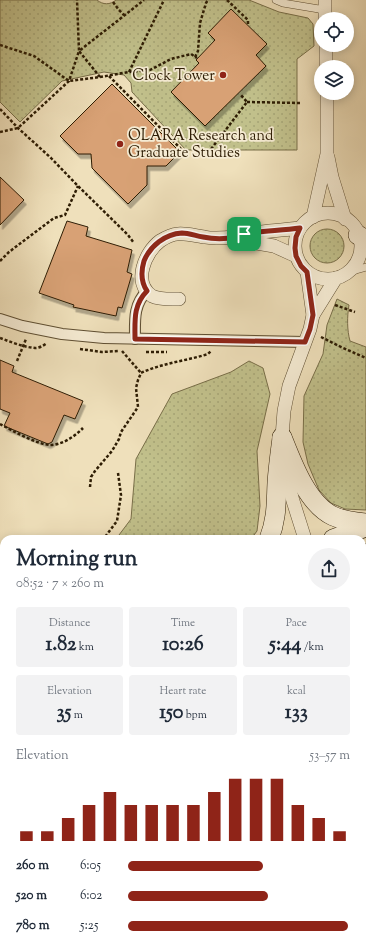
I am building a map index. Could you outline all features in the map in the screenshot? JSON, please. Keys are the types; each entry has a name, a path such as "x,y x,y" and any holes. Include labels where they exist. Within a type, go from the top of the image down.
{"main road":[{"path":"282,437 298,475 309,493 321,508 332,516 347,522 366,524"},
{"path":"270,535 277,506 277,482 282,437"},
{"path":"343,535 366,527"}],"street":[{"path":"327,100 327,154 332,177 346,219"},
{"path":"313,217 327,154"},
{"path":"325,214 335,214 346,219 362,238 360,253 355,265 349,272 336,278 318,278 307,272 301,266 296,256 296,237 300,228 313,217 325,214"},
{"path":"179,299 158,298 147,291 144,286 142,272 146,258 156,244 167,237 174,234 183,233 215,238 236,237 250,233 300,228"},
{"path":"236,237 244,241 274,246 296,256"},
{"path":"307,272 313,315"},
{"path":"305,535 287,478 282,437 284,411 289,386 310,329 313,315 336,278"},
{"path":"135,339 136,310 141,297 147,291"},
{"path":"0,319 62,334 104,338 305,342"}],"lane":[{"path":"276,0 303,8 325,10"},
{"path":"349,272 366,267"}],"path":[{"path":"0,132 18,128 69,81 79,51 77,0"},
{"path":"79,51 144,0"},
{"path":"129,72 164,0"},
{"path":"0,45 34,56 69,81 150,70 171,59 191,54 196,58 200,23 208,0"},
{"path":"227,0 248,20 248,24"},
{"path":"113,2 124,15"},
{"path":"79,51 100,77"},
{"path":"109,76 185,153"},
{"path":"240,94 247,102 301,103"},
{"path":"208,153 247,102"},
{"path":"0,109 18,128 51,158 128,235 134,243"},
{"path":"0,261 9,252 54,218 65,215 78,186"},
{"path":"332,304 355,312"},
{"path":"17,361 31,327"},
{"path":"321,337 366,358"},
{"path":"90,487 91,477 112,451 121,432 138,407 136,388 141,373 173,362 183,361 208,354 213,350"},
{"path":"122,351 141,373"},
{"path":"0,424 28,438 49,445 72,438 83,428"},
{"path":"106,535 117,521 121,495 118,473"}],"green space":[{"path":"0,0 97,0 106,4 116,0 249,0 279,12 308,18 313,24 314,46 297,59 297,150 186,150 132,92 131,83 124,75 104,72 62,81 20,122 0,102"},
{"path":"324,229 330,229 334,230 341,236 344,246 343,253 337,260 330,263 324,263 320,262 313,256 310,249 310,243 311,239 317,232"},
{"path":"337,299 349,305 348,332 350,341 366,347 366,510 345,509 331,503 319,490 308,464 303,442 304,396 323,354 327,325"},
{"path":"249,361 263,368 270,394 257,451 260,506 257,531 254,535 119,535 131,519 136,459 172,394 231,372"}],"building":[{"name":"Clock Tower","path":"231,9 267,44 256,55 266,66 205,126 171,92 199,63 196,60 215,40 208,33"},
{"name":"OLARA Research and Graduate Studies","path":"112,84 180,152 166,166 147,166 147,185 128,204 92,168 91,154 78,154 60,136"},
{"path":"0,177 24,200 0,225"},
{"path":"67,221 88,227 86,236 132,250 127,272 132,274 122,308 118,307 116,316 73,307 74,305 39,293"},
{"path":"0,360 14,366 12,372 83,401 75,419 64,415 52,442 48,444 4,426 10,413 0,409"}],"place":[{"name":"Clock Tower","path":"223,75"},
{"name":"OLARA Research and Graduate Studies","path":"120,144"}],"route":[{"path":"300,228 296,237 296,256 301,266 307,272 313,315 305,342 135,339 136,310 141,297 147,291 142,280 143,264 152,248 167,237 174,234 183,233 215,238 236,237 244,234 300,228"}]}
